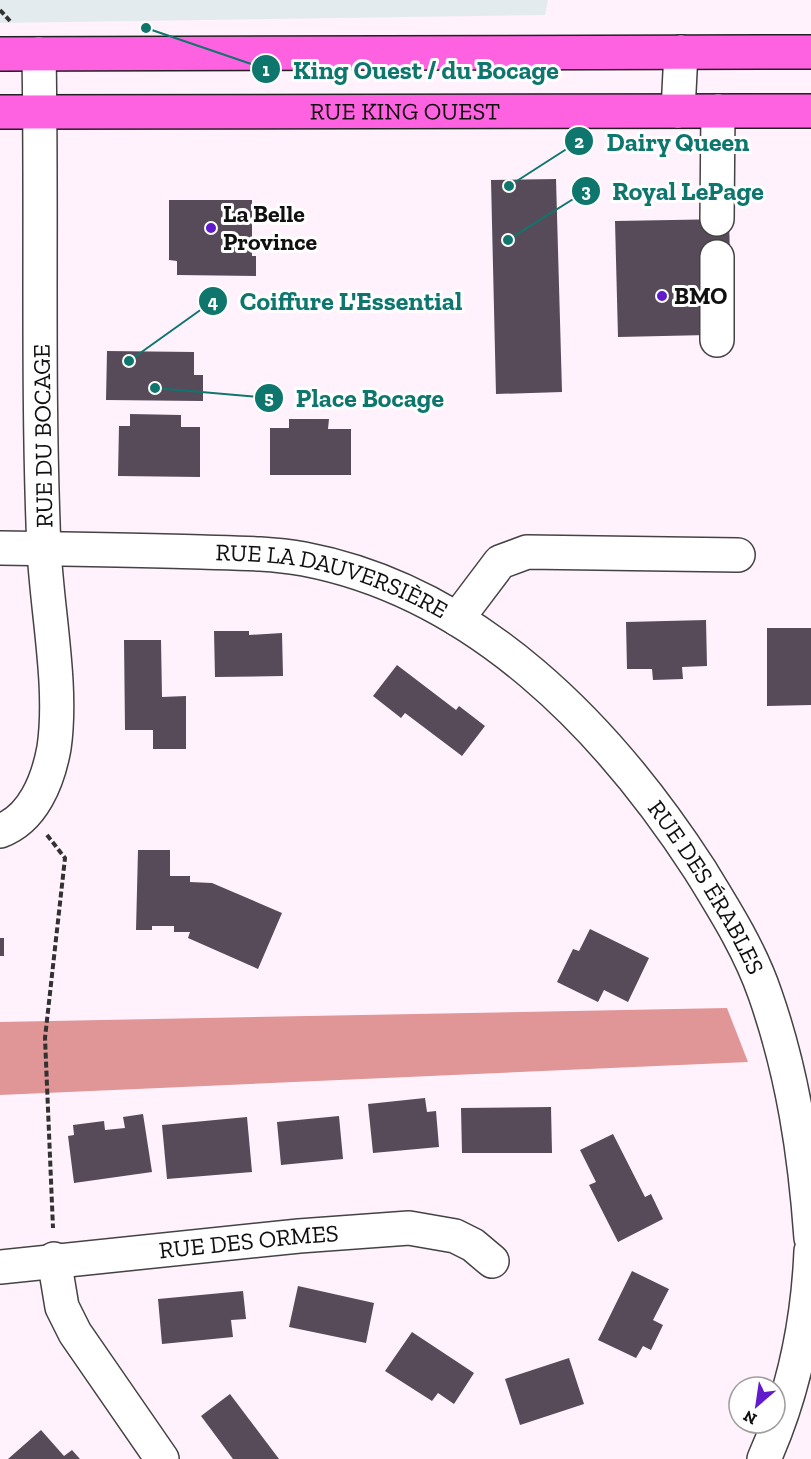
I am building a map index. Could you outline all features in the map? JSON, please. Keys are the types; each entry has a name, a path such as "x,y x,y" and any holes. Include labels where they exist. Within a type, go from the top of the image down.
{"main road":[{"path":"0,54 811,52"},
{"name":"RUE KING OUEST","path":"0,112 811,111"}],"street":[{"path":"678,111 681,52"},
{"name":"RUE DU BOCAGE","path":"0,831 12,827 40,795 50,768 57,713 44,549 39,54"},
{"path":"717,219 718,111"},
{"path":"717,257 717,340"},
{"name":"RUE LA DAUVERSIÈRE","path":"0,548 222,553 304,559 360,575 408,594 457,619 500,562 527,552 738,555"},
{"name":"RUE DES ÉRABLES","path":"457,619 500,647 538,678 624,765 672,827 736,932 764,990 791,1083 806,1177 811,1238"},
{"name":"RUE DES ORMES","path":"0,1267 54,1259 409,1228 455,1236 473,1245 492,1261"},
{"path":"764,1459 786,1404 800,1352 810,1291 811,1251"},
{"path":"54,1259 62,1307 75,1333 162,1459"}],"path":[{"path":"54,1259 45,1038 64,858"}],"shaded area":[{"path":"0,0 548,0 545,15 0,23"},
{"path":"727,1008 748,1062 0,1095 0,1022"}],"building":[{"path":"556,179 562,392 496,394 491,180"},
{"name":"La Belle Province","path":"169,200 252,200 252,256 256,256 256,276 177,275 177,261 169,260"},
{"name":"BMO","path":"729,219 730,257 708,335 618,337 615,221"},
{"path":"107,351 194,352 194,375 203,375 203,401 106,400"},
{"path":"130,414 181,415 181,427 200,427 200,477 118,476 119,426 130,426"},
{"path":"289,419 329,419 328,429 351,429 351,475 270,475 270,428 289,428"},
{"path":"706,620 707,666 682,667 683,679 653,680 652,669 627,669 626,622"},
{"path":"767,628 811,628 811,705 767,706"},
{"path":"214,631 249,631 249,635 282,633 283,676 215,677"},
{"path":"124,640 161,640 162,697 186,696 186,749 153,749 153,730 125,730"},
{"path":"397,665 456,710 459,706 485,726 462,756 405,713 401,718 373,696"},
{"path":"138,850 170,850 170,876 190,876 190,882 212,883 282,913 258,969 188,938 190,932 174,932 174,926 152,926 152,930 136,930"},
{"path":"590,929 649,958 628,1002 604,990 598,1002 557,982 573,949 579,951"},
{"path":"0,938 4,938 4,956 0,956"},
{"path":"425,1098 427,1112 436,1111 439,1147 373,1153 368,1104"},
{"path":"551,1107 552,1153 462,1153 461,1108"},
{"path":"143,1114 152,1172 74,1183 68,1136 74,1135 73,1125 104,1121 105,1130 125,1128 123,1117"},
{"path":"339,1116 343,1159 281,1165 277,1122"},
{"path":"247,1117 252,1172 167,1179 162,1125"},
{"path":"613,1134 645,1197 651,1194 663,1219 618,1242 589,1185 596,1182 580,1150"},
{"path":"632,1271 669,1289 653,1320 663,1325 651,1350 643,1346 636,1358 598,1340"},
{"path":"298,1286 374,1303 366,1343 289,1327"},
{"path":"243,1291 246,1319 231,1320 233,1337 162,1344 158,1299"},
{"path":"412,1332 474,1373 454,1404 438,1393 432,1401 385,1371"},
{"path":"569,1358 584,1404 520,1425 505,1379"},
{"path":"230,1394 279,1459 233,1459 201,1416"},
{"path":"41,1430 64,1456 72,1450 80,1459 8,1459"}],"place":[{"name":"King Ouest / du Bocage","path":"146,28"},
{"name":"Dairy Queen","path":"509,186"},
{"name":"La Belle Province","path":"211,228"},
{"name":"Royal LePage","path":"508,240"},
{"name":"BMO","path":"662,296"},
{"name":"Coiffure L'Essential","path":"129,361"},
{"name":"Place Bocage","path":"155,388"}]}
